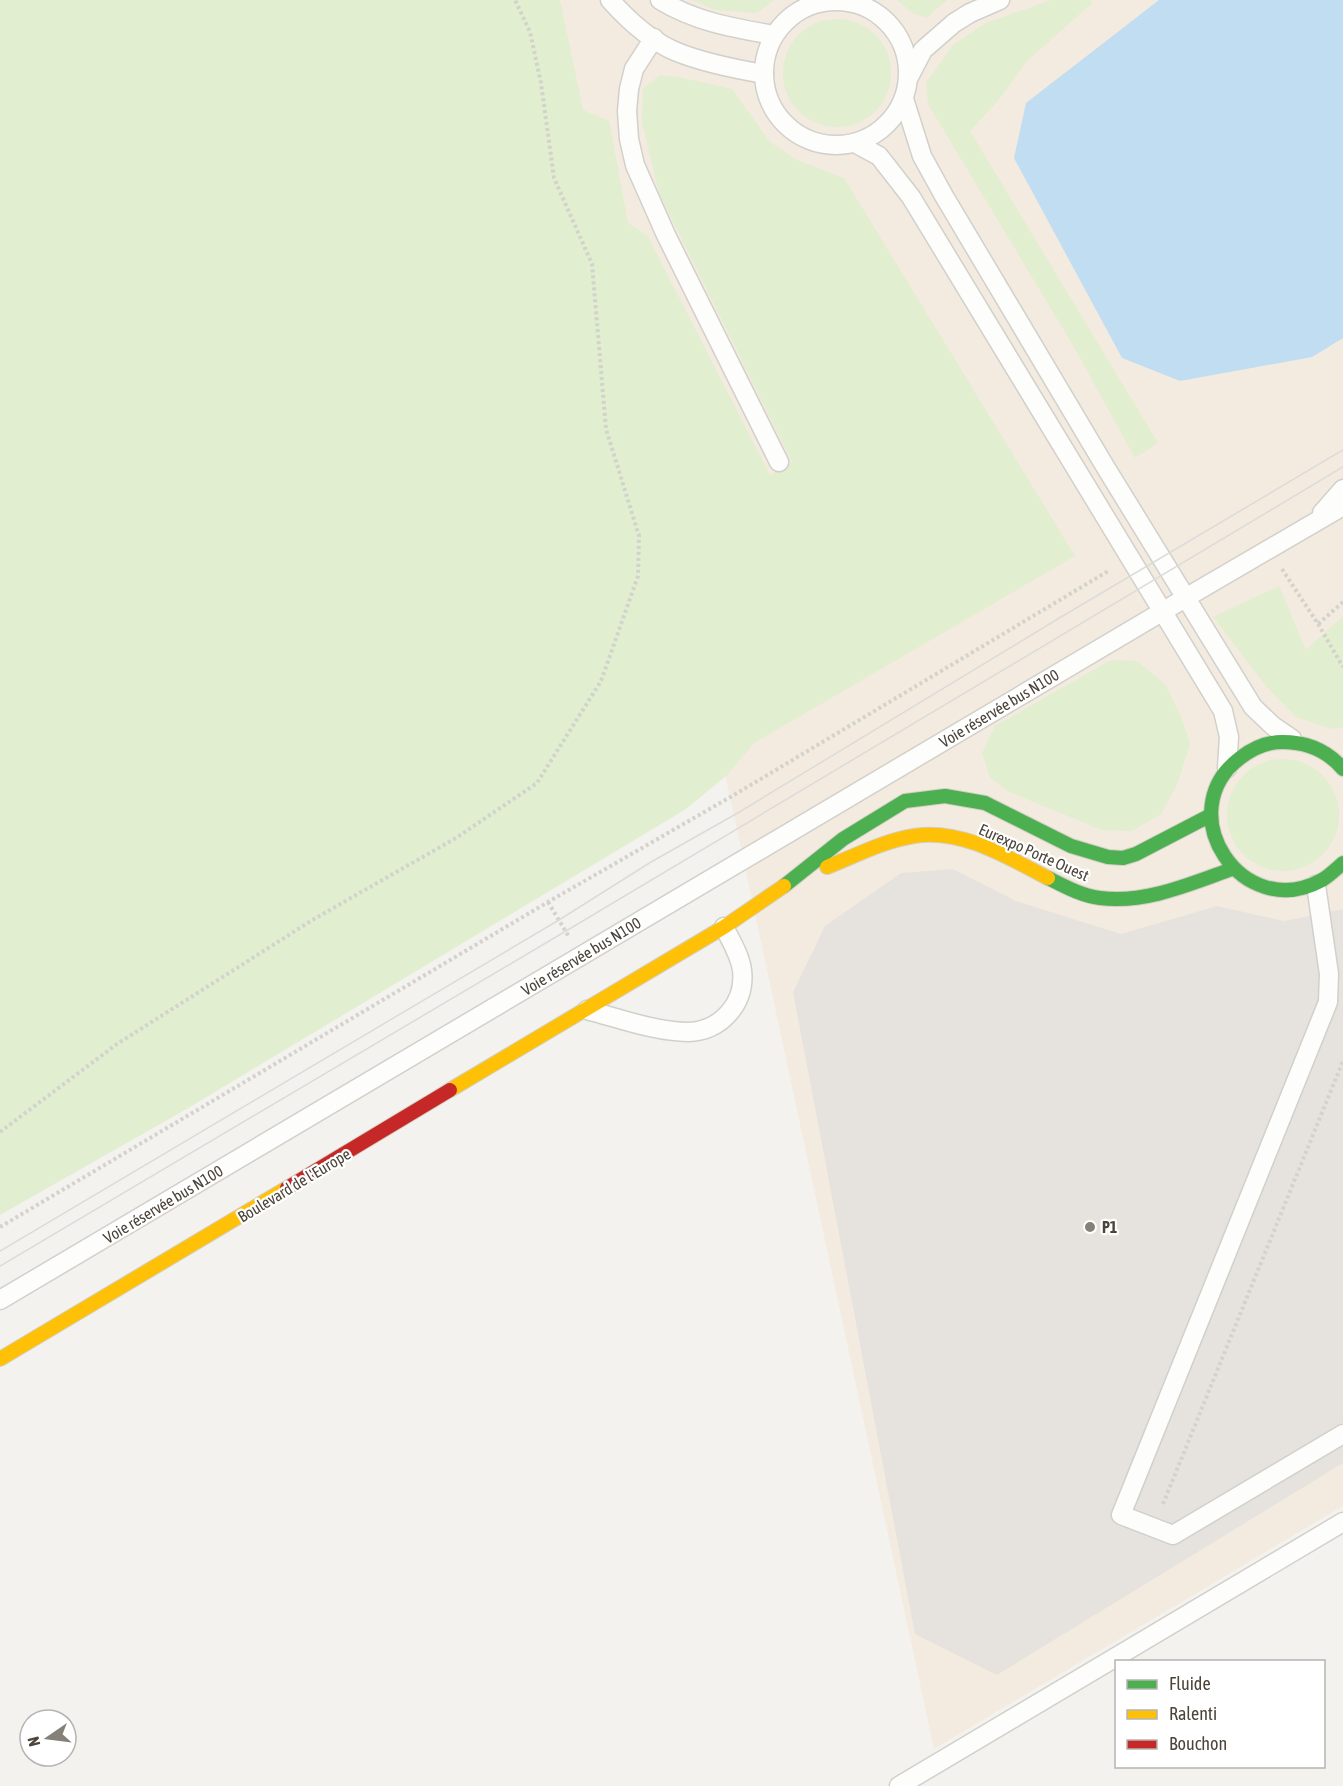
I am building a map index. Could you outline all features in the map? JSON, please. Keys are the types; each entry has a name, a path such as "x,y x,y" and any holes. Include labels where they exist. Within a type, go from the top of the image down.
{"street":[{"path":"1341,763 1320,749 1296,741 1270,742 1247,752 1227,768 1215,790 1211,815 1213,834 1220,853 1232,869 1250,882 1271,890 1294,891 1316,885 1334,873 1343,863"},
{"name":"Eurexpo Porte Ouest","path":"792,882 843,839 905,801 945,796 985,803 1071,846 1108,857 1123,858 1145,850 1211,815"},
{"name":"Eurexpo Porte Ouest","path":"792,882 902,837 943,834 977,844 1064,885 1098,898 1133,898 1175,890 1232,869"},
{"name":"Boulevard de l'Europe","path":"0,1359 587,1010 724,927 792,882"}],"lane":[{"path":"610,0 654,38 675,51 699,60 764,74"},
{"path":"660,0 677,11 699,20 774,35"},
{"path":"908,79 906,56 897,35 882,17 862,5 840,0 817,2 800,10 774,35 766,54 764,74 767,96 777,116 793,131 812,141 834,146 855,143 884,127 896,114 904,99 908,79 923,50 954,23 1000,0"},
{"path":"654,38 634,69 629,89 627,111 629,139 635,165 666,235 779,462"},
{"path":"904,99 922,156 1106,468 1253,707 1273,726 1296,741"},
{"path":"855,143 879,156 911,197 1223,711 1229,737 1227,768"},
{"path":"1316,522 1343,489"},
{"name":"Voie réservée bus N100","path":"0,1300 1343,506"},
{"path":"1316,885 1329,974 1328,1002 1121,1515 1173,1535 1343,1434"},
{"path":"587,1010 646,1025 688,1032 711,1027 727,1017 735,1005 742,984 742,969 738,955 724,927"},
{"path":"899,1786 1343,1522"}],"path":[{"path":"0,1132 117,1044 314,919 456,838 537,783 601,681 638,576 639,536 606,429 592,264 554,178 539,72 530,32 515,0"},
{"path":"0,1227 1130,559"},
{"path":"1274,574 1283,569 1343,667"},
{"path":"1318,624 1343,602"},
{"path":"548,902 581,956"},
{"path":"1154,1527 1343,1061"}],"shaded area":[{"path":"559,0 1343,0 1343,1506 934,1749"},
{"name":"P1","path":"953,869 1016,901 1121,934 1217,906 1284,921 1343,909 1343,1463 997,1675 915,1634 793,992 825,926 901,873"}],"green space":[{"path":"0,0 560,0 583,110 609,121 628,223 647,235 770,475 792,462 659,193 642,122 643,88 660,75 732,89 770,142 797,160 844,178 1075,556 754,743 726,776 686,809 190,1107 0,1215"},
{"path":"692,0 774,0 757,13 715,10"},
{"path":"897,0 947,0 926,18 913,13"},
{"path":"1051,0 1091,0 1092,3 1025,63 1001,97 970,131 1158,443 1135,458 1074,347 928,104 926,83 953,45 986,23"},
{"path":"837,19 858,23 875,35 887,52 891,73 887,94 875,111 858,123 837,127 816,123 799,111 787,94 783,73 787,52 799,35 816,23"},
{"path":"1279,586 1306,650 1343,616 1343,727 1333,729 1296,717 1267,687 1213,617"},
{"path":"1111,660 1137,661 1165,684 1182,719 1190,744 1177,785 1161,814 1132,831 1102,830 1007,791 990,777 982,753 995,726"},
{"path":"1283,759 1304,764 1322,776 1334,794 1339,815 1334,836 1322,854 1304,866 1283,871 1262,866 1244,854 1232,836 1227,815 1232,794 1244,776 1262,764"}],"water":[{"path":"1159,0 1343,0 1343,338 1312,357 1180,381 1122,358 1014,158 1026,103"}],"tram line":[{"path":"0,1251 559,920 651,862 736,814 1061,617 1343,450"},
{"path":"0,1266 1343,467"}],"traffic: fast":[{"path":"1343,769 1337,762 1316,748 1282,742 1265,744 1240,758 1220,781 1212,806 1214,832 1224,856 1242,875 1265,887 1293,890 1322,880 1343,863"},
{"path":"784,886 843,839 905,801 945,796 985,803 1071,846 1108,857 1123,858 1136,854 1211,815"},
{"path":"1048,878 1087,895 1117,899 1167,891 1232,869"}],"traffic: slow":[{"path":"827,867 891,841 932,835 949,836 983,846 1048,878"},
{"path":"450,1090 724,927 784,886"},
{"path":"0,1359 287,1188"}],"traffic: jam":[{"path":"287,1188 450,1090"}],"place":[{"name":"P1","path":"1090,1227"}]}
